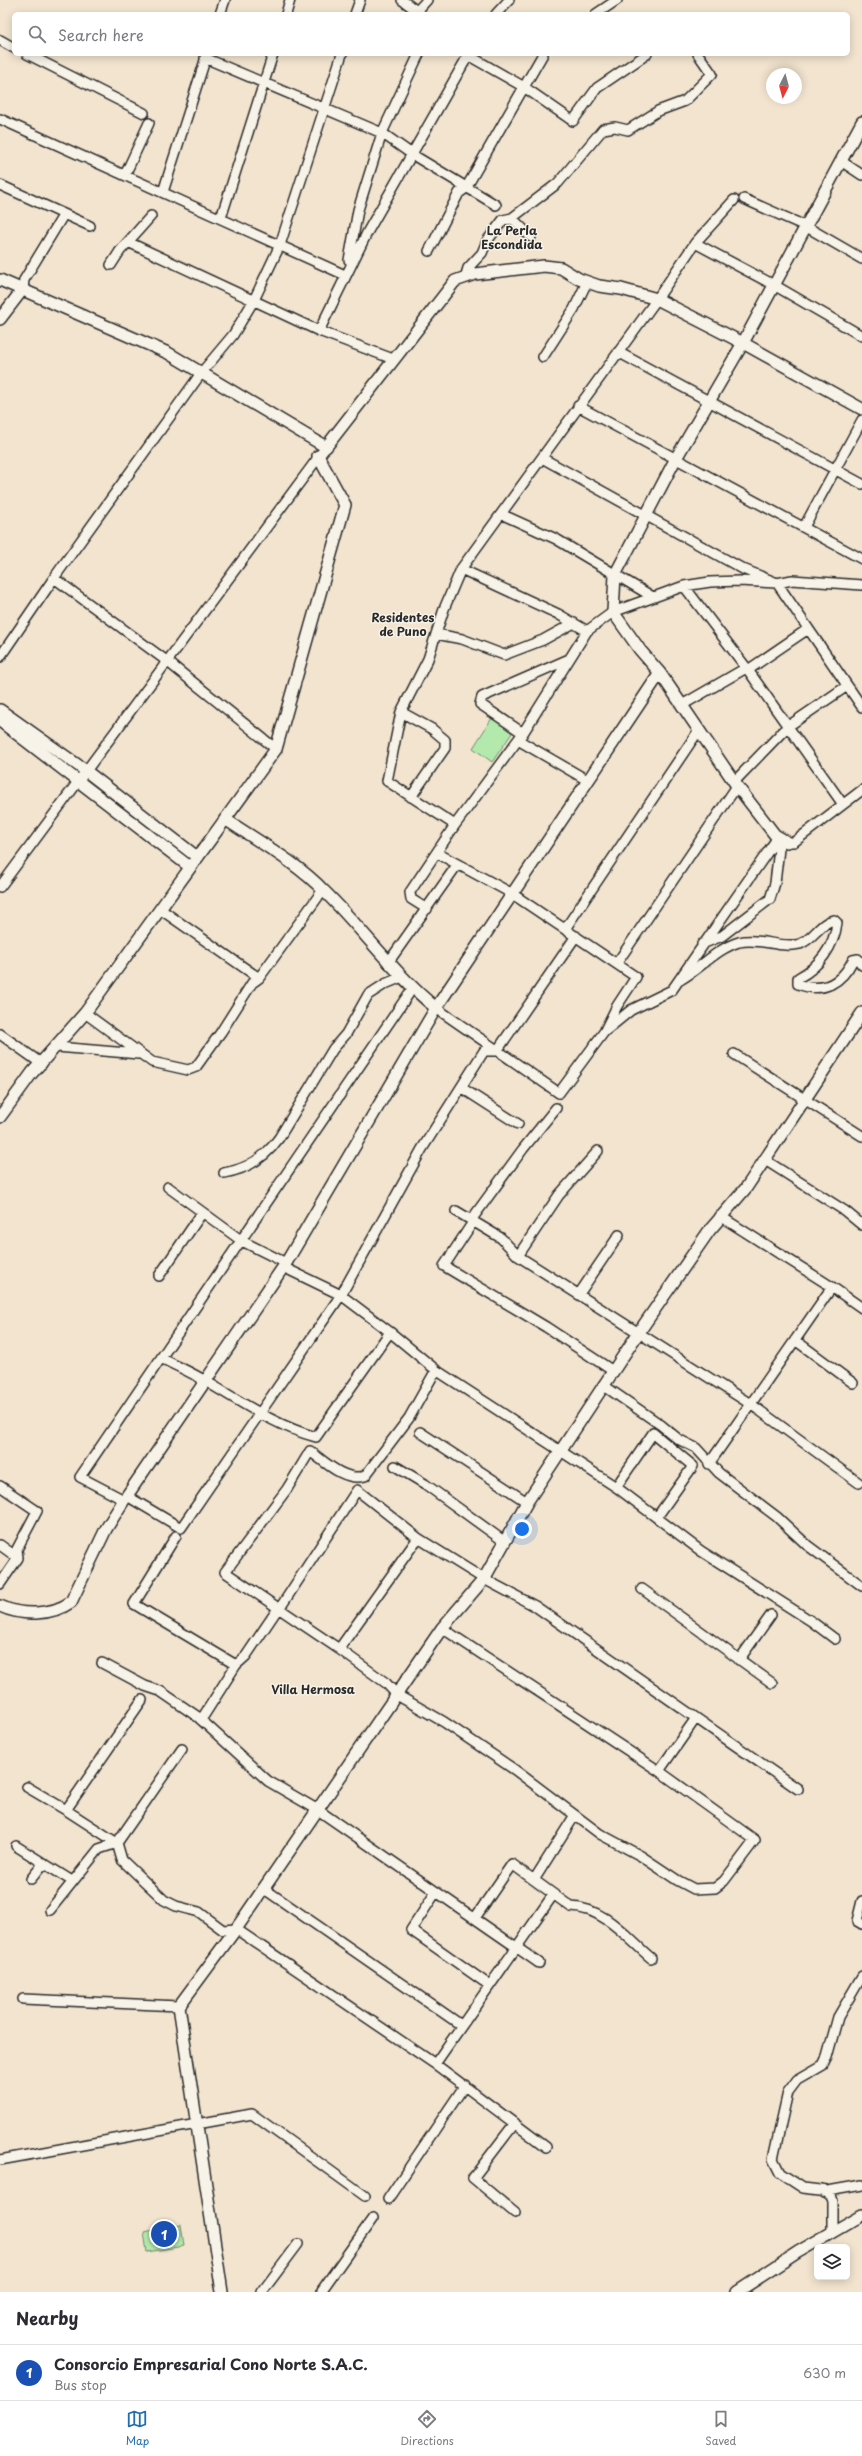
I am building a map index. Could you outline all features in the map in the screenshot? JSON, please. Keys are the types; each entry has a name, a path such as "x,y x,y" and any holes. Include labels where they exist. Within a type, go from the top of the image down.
{"street":[{"path":"221,12 225,0"},
{"path":"287,12 290,0"},
{"path":"356,12 360,0"},
{"path":"402,0 419,12 428,0"},
{"path":"498,12 509,0"},
{"path":"599,12 617,0"},
{"path":"0,40 12,47"},
{"path":"31,56 144,112"},
{"path":"163,192 206,56 264,83 382,133 413,155 496,205"},
{"path":"221,218 272,56"},
{"path":"0,656 54,578 202,372 233,335 254,300 280,245 341,56"},
{"path":"345,275 358,210 382,133 417,56"},
{"path":"319,331 345,275 368,231 413,155 467,56"},
{"path":"470,56 524,87 573,121 597,88 645,56"},
{"path":"429,251 459,193 466,188 542,56"},
{"path":"465,278 468,268 482,253 487,241 503,220 512,218 558,183 603,129 615,127 628,130 658,111 685,101 712,74 699,56"},
{"path":"0,119 345,275"},
{"path":"862,122 743,343 675,460 615,574 613,612 640,650 660,673 736,784 782,840 794,842 842,803 862,790"},
{"path":"125,175 149,123"},
{"path":"840,161 862,175"},
{"path":"0,185 90,226"},
{"path":"744,199 805,226 862,258"},
{"path":"456,825 387,781 401,712 428,659 461,569 657,299 694,243 734,200"},
{"path":"0,319 22,289 24,280 64,214"},
{"path":"111,265 120,251 151,216"},
{"path":"512,218 531,237"},
{"path":"128,242 319,331 392,359"},
{"path":"694,243 774,285 862,336"},
{"path":"0,887 168,662 318,456 392,359 455,282 475,274 544,266 561,268 587,282 657,299 743,343 862,409"},
{"path":"0,280 168,352 326,447"},
{"path":"543,357 574,308 587,282"},
{"path":"618,352 862,484"},
{"path":"578,406 675,460 862,559"},
{"path":"804,527 836,471 862,420"},
{"path":"0,1117 32,1073 42,1064 85,1013 276,749 345,505 318,456"},
{"path":"542,458 743,569 777,583 862,707"},
{"path":"501,514 556,539 653,597"},
{"path":"461,569 574,623 587,631"},
{"path":"54,578 168,662 276,749"},
{"path":"427,909 411,899 410,892 456,825 521,737 587,631 613,612 684,586 739,581 777,583 792,580 861,586"},
{"path":"684,586 747,669 842,803"},
{"path":"436,634 462,639 504,655 543,640 574,623"},
{"path":"682,705 747,669 808,629"},
{"path":"569,659 482,697 480,704 521,737 587,780"},
{"path":"0,1606 10,1611 38,1613 63,1608 71,1602 106,1528 125,1498 284,1265 436,1008 511,893 660,673"},
{"path":"617,963 736,784 787,727 847,686"},
{"path":"0,710 86,771 197,857"},
{"path":"401,712 432,729 445,740 445,748 411,797"},
{"path":"0,721 79,780 190,867"},
{"path":"564,928 699,730"},
{"path":"225,819 297,867 323,890 412,989 436,1008 559,1093 604,1032 617,1006 636,977 511,893 436,853"},
{"path":"702,944 722,936 770,899 775,883 782,840"},
{"path":"604,1032 631,1010 672,990 702,944 782,840"},
{"path":"388,963 457,865"},
{"path":"85,1013 152,1062 188,1070 196,1067 221,1032 252,983 259,978 323,890"},
{"path":"160,909 259,978"},
{"path":"679,981 706,960 739,942 758,940 796,945 807,940 828,920 834,920 837,923 836,930 824,956 815,968 798,978 798,984 806,987 818,987 834,983 846,975 854,960 858,959 862,965"},
{"path":"497,1051 576,936"},
{"path":"224,1173 245,1168 269,1151 280,1138 333,1049 346,1034 368,995 385,984 402,978"},
{"path":"412,989 80,1477 125,1498 181,1528 341,1295 422,1149 484,1051 497,1051"},
{"path":"222,2292 179,2006 236,1929 442,1628 484,1579 527,1502 639,1332 720,1216 746,1188 862,1014"},
{"path":"0,1034 42,1064"},
{"path":"57,1047 141,1054"},
{"path":"734,1054 862,1135"},
{"path":"462,1088 518,1124"},
{"path":"556,1108 523,1148 472,1221 444,1266 546,1327 613,1371"},
{"path":"518,1256 559,1195 598,1151"},
{"path":"765,1160 845,1211 862,1225"},
{"path":"168,1187 242,1241 341,1295 390,1332 436,1370 616,1487 701,1551 812,1621 835,1639"},
{"path":"456,1211 501,1238 518,1256 752,1405 859,1483"},
{"path":"159,1276 202,1213"},
{"path":"720,1216 832,1287 862,1308"},
{"path":"579,1294 619,1235"},
{"path":"710,1464 832,1287"},
{"path":"161,1358 206,1381 260,1415 296,1432 316,1438 390,1332"},
{"path":"795,1340 853,1383"},
{"path":"436,1370 409,1418 365,1476 352,1477 336,1470 310,1451 287,1489 225,1572 339,1649 386,1683 396,1695 457,1730 600,1834 641,1856 677,1880 694,1889 715,1888 724,1882 755,1840 659,1771 442,1628"},
{"path":"604,1385 662,1425 678,1439 696,1448 704,1455 710,1464 792,1530 807,1545 862,1586"},
{"path":"420,1432 527,1502"},
{"path":"616,1487 653,1433 693,1466 657,1517"},
{"path":"395,1466 425,1484 504,1542"},
{"path":"0,1486 37,1511 17,1549 18,1558 0,1584"},
{"path":"201,1720 236,1664 246,1656 280,1608 357,1490 418,1538 484,1579 535,1606 798,1789"},
{"path":"176,1536 134,1604 164,1624 193,1638 236,1664"},
{"path":"339,1649 418,1538"},
{"path":"0,1545 18,1558"},
{"path":"642,1589 772,1683"},
{"path":"739,1660 770,1615"},
{"path":"102,1663 145,1686 160,1691 201,1720 268,1781 318,1810 539,1963"},
{"path":"66,1810 142,1700"},
{"path":"659,1771 696,1718"},
{"path":"50,1910 99,1849 117,1844 182,1749"},
{"path":"27,1786 117,1844 122,1860 164,1900 176,1906 200,1912 223,1930 236,1929 465,2085 546,2148"},
{"path":"534,1880 575,1815"},
{"path":"16,1846 72,1881"},
{"path":"31,1879 44,1864"},
{"path":"475,1918 512,1864 571,1907 582,1907 603,1917 619,1928 628,1939 651,1958"},
{"path":"264,1888 461,2025"},
{"path":"436,1892 411,1930 490,1985"},
{"path":"435,2064 553,1894"},
{"path":"862,1901 857,1921 862,1924"},
{"path":"862,1976 838,2017 827,2057 823,2065 797,2080 788,2092 780,2132 773,2148 773,2159 780,2173 803,2188 822,2190 862,2185"},
{"path":"23,1999 179,2006"},
{"path":"388,2199 465,2085"},
{"path":"0,2160 196,2126 252,2114 365,2196"},
{"path":"515,2123 473,2178 515,2213"},
{"path":"822,2190 830,2196 832,2201 832,2233"},
{"path":"737,2292 798,2252 862,2215"},
{"path":"322,2290 373,2218"},
{"path":"262,2292 298,2244"}],"green space":[{"path":"492,718 512,733 492,762 473,748"},
{"path":"181,2225 184,2246 147,2252 144,2232"}],"place":[{"name":"Consorcio Empresarial Cono Norte S.A.C.","path":"164,2234"}],"district":[{"name":"La Perla Escondida","path":"512,237"},
{"name":"Residentes de Puno","path":"403,624"},
{"name":"Villa Hermosa","path":"313,1689"}]}
